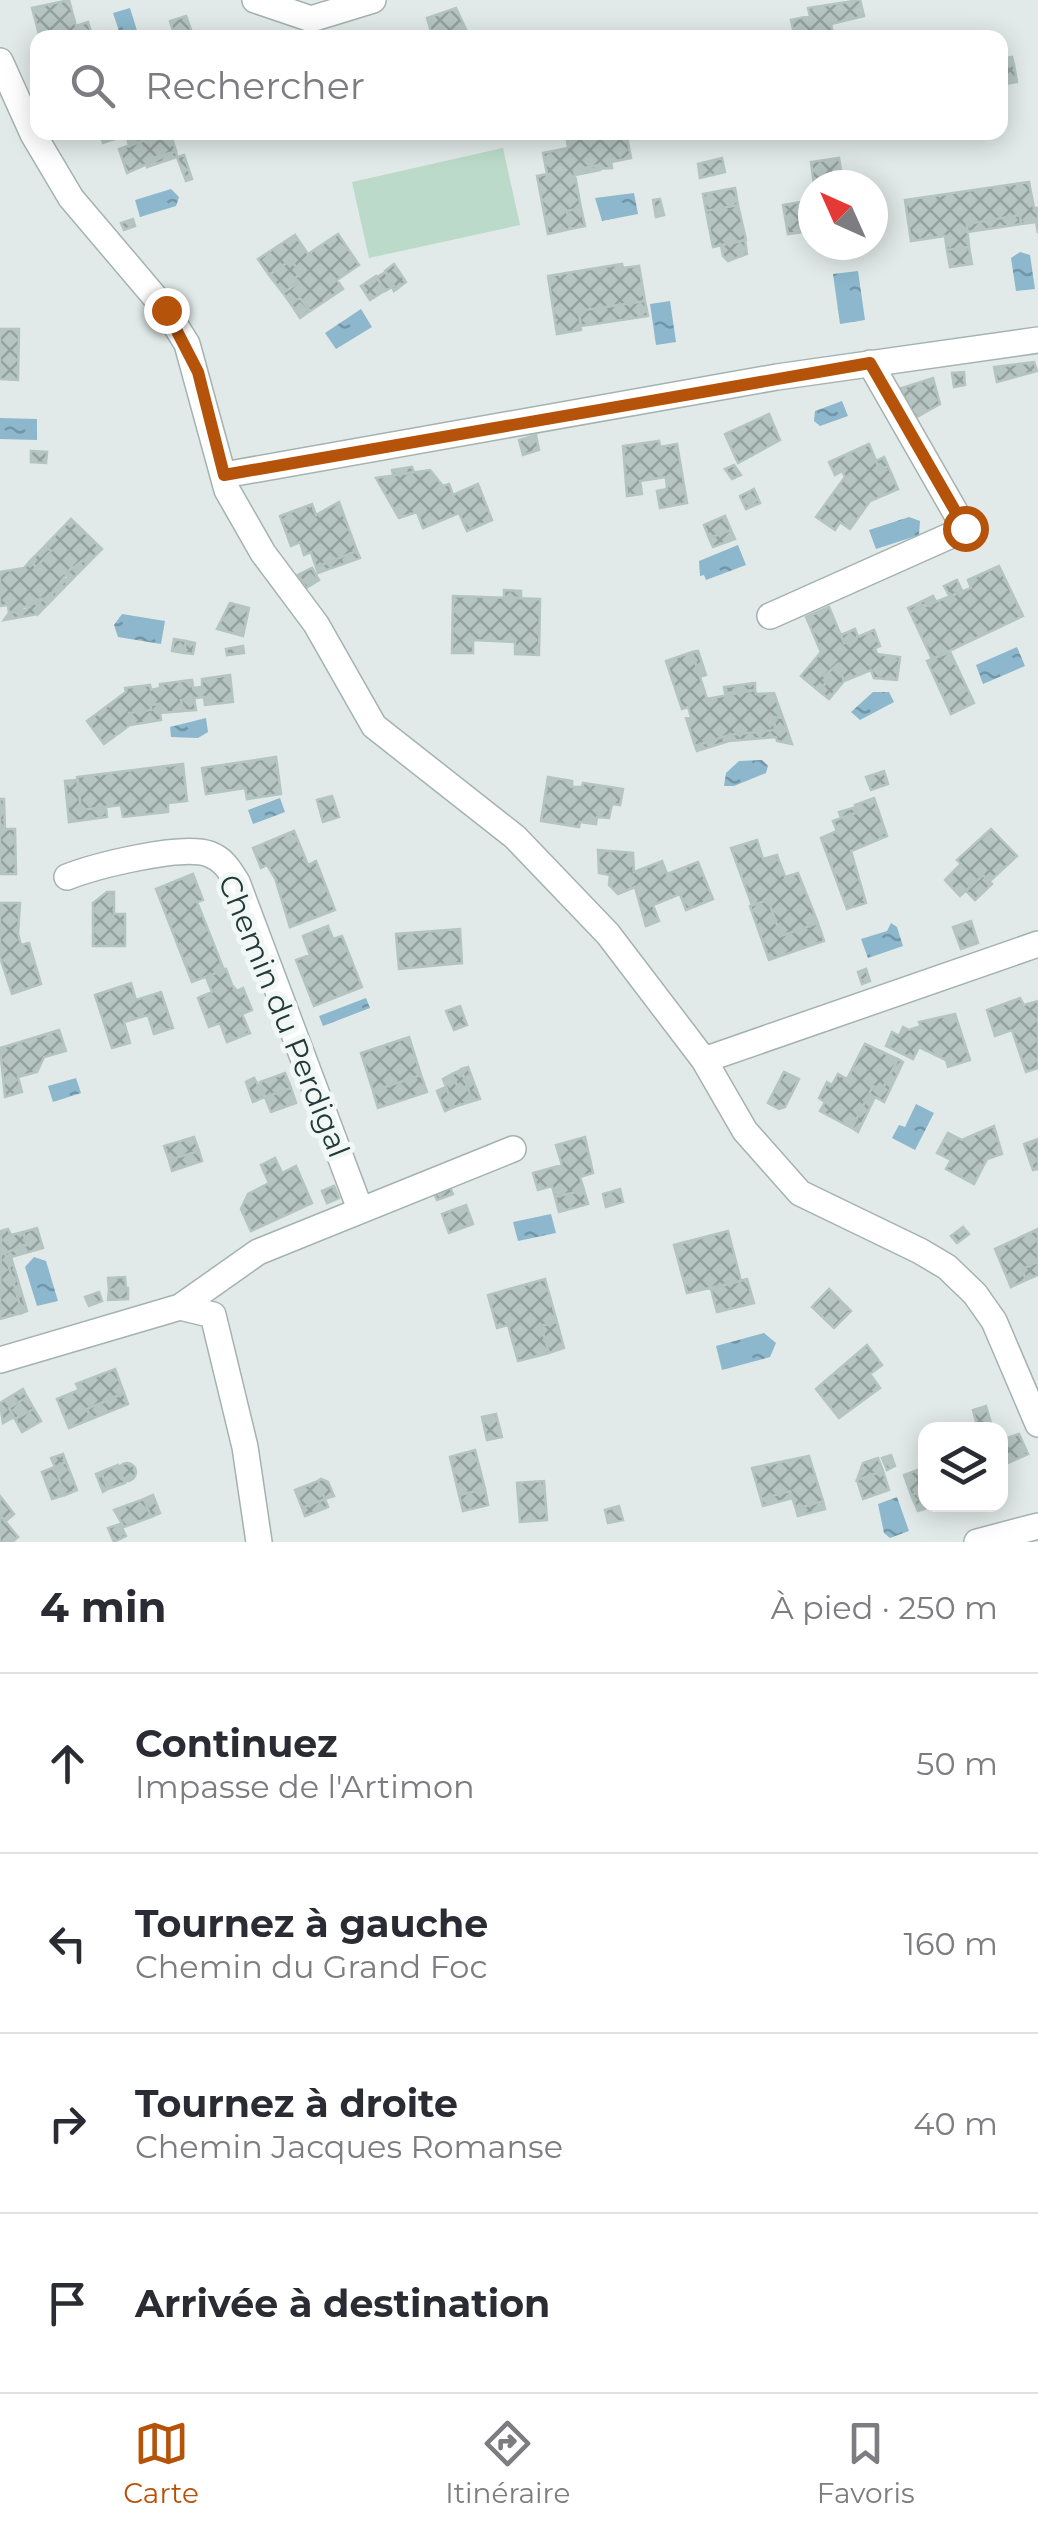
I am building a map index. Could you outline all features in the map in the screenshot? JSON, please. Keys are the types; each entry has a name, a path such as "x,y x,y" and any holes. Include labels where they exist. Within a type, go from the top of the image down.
{"street":[{"path":"255,0 311,18 373,0"},
{"path":"0,61 30,127"},
{"path":"37,140 71,198 166,310 186,344 227,490 264,553 316,624 374,726 515,837 608,934 704,1060 744,1131 800,1193 947,1266 976,1294 1032,1394 1038,1424"},
{"path":"224,475 870,363 1038,340"},
{"path":"770,616 965,528 870,363"},
{"name":"Chemin du Perdigal","path":"68,877 88,868 186,852 207,853 226,864 237,882 360,1209"},
{"path":"704,1060 1038,944"},
{"path":"0,1360 180,1307 258,1252 513,1149"},
{"path":"180,1307 213,1315 245,1447 259,1542"},
{"path":"977,1542 1038,1526"}],"green space":[{"path":"503,148 520,225 369,258 352,182"}],"water":[{"path":"130,8 137,30 119,30 113,13"},
{"path":"171,189 179,197 176,206 140,217 135,200"},
{"path":"634,193 638,214 602,221 595,198"},
{"path":"1020,252 1030,255 1035,289 1016,291 1011,258"},
{"path":"858,271 865,320 840,324 833,274"},
{"path":"670,301 676,342 656,345 650,304"},
{"path":"361,309 372,327 336,349 325,333"},
{"path":"842,401 848,416 820,426 814,421 815,411"},
{"path":"0,418 37,419 37,440 0,439"},
{"path":"909,517 920,521 919,535 876,549 869,530"},
{"path":"738,545 746,565 706,580 704,575 700,576 699,561"},
{"path":"122,614 165,621 161,644 118,637 114,625"},
{"path":"1017,647 1025,666 983,684 976,665"},
{"path":"873,692 889,692 894,702 860,720 851,712"},
{"path":"206,718 208,732 198,738 171,737 170,727"},
{"path":"762,760 768,766 766,773 724,786 726,773 739,761"},
{"path":"280,798 285,812 253,824 248,810"},
{"path":"891,923 897,927 903,946 868,958 861,939 887,931"},
{"path":"366,998 370,1008 323,1026 319,1016"},
{"path":"76,1078 81,1093 53,1102 48,1086"},
{"path":"916,1104 934,1113 915,1150 892,1138 899,1125 905,1127"},
{"path":"551,1214 556,1233 518,1241 513,1222"},
{"path":"34,1257 46,1261 58,1301 37,1306 25,1267"},
{"path":"764,1333 776,1343 770,1357 722,1370 716,1346"},
{"path":"897,1497 909,1531 890,1538 884,1533 878,1504"}],"building":[{"path":"69,0 76,26 88,22 90,30 38,30 32,8"},
{"path":"860,0 864,16 831,24 832,30 793,30 791,20 810,16 808,8"},
{"path":"456,8 466,30 431,30 427,18"},
{"path":"186,16 191,30 173,30 170,21"},
{"path":"1014,65 1017,82 1008,84 1008,66"},
{"path":"145,140 173,140 176,151 127,173 119,149"},
{"path":"628,140 631,158 611,162 612,168 574,170 581,208 567,211 570,229 548,234 537,176 547,174 543,153 568,148 567,141"},
{"path":"176,151 177,157 147,167 146,160"},
{"path":"184,155 192,179 186,181 177,157"},
{"path":"722,158 725,172 700,178 698,164"},
{"path":"839,158 841,170 812,170 811,162"},
{"path":"599,165 600,170 575,175 574,170"},
{"path":"1029,182 1034,208 1038,208 1038,233 1036,222 1021,224 1020,215 967,224 969,247 947,250 945,236 911,241 905,200"},
{"path":"735,188 738,205 706,211 703,194"},
{"path":"660,199 664,215 656,217 653,200"},
{"path":"798,202 798,233 788,234 783,205"},
{"path":"738,205 746,240 713,247 706,211"},
{"path":"581,208 585,226 570,229 567,211"},
{"path":"1020,215 1021,224 967,232 967,224"},
{"path":"133,219 135,226 124,230 121,223"},
{"path":"338,234 359,265 337,280 343,289 310,311 300,298 291,304 283,293 299,282 295,278 301,274 291,260 269,275 258,259 295,235 308,254"},
{"path":"745,240 747,254 728,261 723,256 721,245"},
{"path":"969,247 972,264 950,267 947,250"},
{"path":"291,260 301,274 295,278 299,282 283,293 269,275"},
{"path":"394,264 406,282 394,291 385,271"},
{"path":"622,264 623,268 639,266 645,301 579,311 581,330 557,334 548,276"},
{"path":"386,272 394,286 385,291 377,277"},
{"path":"376,276 384,291 370,300 361,286"},
{"path":"300,298 310,311 300,318 291,304"},
{"path":"645,301 648,316 581,326 579,311"},
{"path":"0,329 19,329 18,380 0,379"},
{"path":"1034,362 1037,371 997,382 994,367"},
{"path":"964,372 965,385 954,387 952,373"},
{"path":"933,378 940,404 915,418 899,389"},
{"path":"769,414 780,440 738,463 725,434"},
{"path":"536,435 539,450 523,455 519,440"},
{"path":"659,441 660,447 677,444 687,503 660,508 657,491 667,489 666,477 640,481 642,494 627,496 623,446"},
{"path":"869,444 880,470 888,466 898,489 870,501 850,529 840,522 835,530 816,517 845,477 842,471 835,475 829,462"},
{"path":"31,451 47,452 46,463 31,462"},
{"path":"884,457 888,466 880,470 876,461"},
{"path":"734,465 741,475 732,479 725,469"},
{"path":"412,467 414,472 393,475 392,470"},
{"path":"430,470 443,486 449,484 453,495 478,484 492,520 467,531 459,513 423,528 417,512 399,518 376,478"},
{"path":"754,489 760,503 746,509 740,496"},
{"path":"339,502 357,551 316,567 311,552 304,555 300,542 291,546 280,516 312,504 316,515"},
{"path":"725,516 731,530 709,538 704,525"},
{"path":"71,519 102,549 87,564 83,560 75,569 72,567 48,598 9,613 8,605 0,606 0,572 24,568 30,561 36,567 51,551 45,546"},
{"path":"731,530 735,539 713,547 709,538"},
{"path":"45,546 51,551 36,567 30,561"},
{"path":"357,551 360,558 318,573 316,567"},
{"path":"83,560 87,564 38,614 36,600 48,598 68,577 65,574"},
{"path":"999,566 1023,616 932,659 910,612 971,588 968,580"},
{"path":"312,568 319,580 306,588 298,575"},
{"path":"957,580 962,591 950,597 944,586"},
{"path":"504,590 521,591 521,598 504,597"},
{"path":"453,596 540,599 539,655 515,654 515,642 473,640 473,653 452,653"},
{"path":"933,596 935,600 910,612 908,608"},
{"path":"36,600 38,614 4,620 9,613 26,610"},
{"path":"230,603 249,608 243,636 217,629"},
{"path":"829,607 844,643 874,630 880,646 875,648 877,654 900,657 897,680 874,678 871,670 844,681 838,664 824,676 829,679 819,691 801,676 821,652 806,617"},
{"path":"855,629 858,637 844,643 841,635"},
{"path":"174,639 186,641 184,653 172,651"},
{"path":"186,641 195,643 193,654 184,653"},
{"path":"243,646 244,653 227,655 226,649"},
{"path":"698,651 706,675 700,677 692,652"},
{"path":"692,652 707,699 755,690 756,694 774,693 783,718 774,717 775,730 729,735 695,746 686,718 691,717 688,707 682,709 666,661"},
{"path":"950,652 974,703 951,714 927,661"},
{"path":"838,664 844,681 829,699 819,691 829,679 824,676"},
{"path":"230,675 233,702 205,705 204,697 181,700 183,711 160,713 159,704 151,705 151,710 129,713 130,725 104,744 87,721 126,692 125,688 150,685 151,690 160,688 160,684 192,680 193,688 202,687 202,679"},
{"path":"755,683 755,690 725,693 724,687"},
{"path":"194,698 196,710 183,711 181,700"},
{"path":"159,704 161,720 130,725 129,713 151,710 151,705"},
{"path":"774,717 783,718 792,744 777,741 776,737 729,741 697,751 695,746 729,735 775,730"},
{"path":"276,757 281,794 247,799 245,788 206,794 202,768"},
{"path":"183,764 187,801 168,803 168,812 123,817 121,805 81,810 77,777"},
{"path":"884,771 888,784 871,790 866,777"},
{"path":"548,777 572,781 572,787 582,787 583,783 623,789 620,805 612,804 609,818 597,817 596,824 580,822 579,827 541,821"},
{"path":"78,780 81,810 106,807 107,817 69,822 65,781"},
{"path":"332,796 339,817 323,822 317,800"},
{"path":"874,798 887,836 851,851 866,903 847,909 821,838 837,831 833,821 858,812 855,805"},
{"path":"0,799 4,799 5,829 15,829 16,874 0,874"},
{"path":"856,807 858,812 841,818 839,812"},
{"path":"991,829 1017,856 989,882 983,875 960,896 945,880 961,864 957,860"},
{"path":"294,831 308,865 316,861 335,910 290,927 275,878 267,865 261,868 253,848"},
{"path":"757,840 763,859 777,855 785,877 798,873 818,923 781,936 768,900 752,905 731,848"},
{"path":"598,850 633,853 634,872 662,861 667,874 698,862 713,899 686,910 680,894 653,905 659,921 646,926 635,887 618,894 609,885 610,875 599,873"},
{"path":"193,874 203,900 197,902 224,970 192,982 156,889"},
{"path":"983,875 992,884 975,900 966,891"},
{"path":"107,892 114,892 114,914 125,914 125,946 93,946 93,903"},
{"path":"768,900 781,936 818,923 824,941 769,960 750,906"},
{"path":"0,903 20,903 18,934 21,945 29,943 41,984 12,994 0,957"},
{"path":"971,921 978,943 961,949 953,927"},
{"path":"328,926 333,939 342,936 362,987 314,1006 296,960 310,955 303,936"},
{"path":"460,929 462,963 399,969 396,934"},
{"path":"226,969 237,991 243,988 252,1010 242,1014 250,1033 227,1042 220,1023 209,1027 198,998 212,992 206,977"},
{"path":"866,969 870,981 862,984 858,972"},
{"path":"131,983 136,1000 161,992 173,1028 154,1034 148,1015 124,1022 130,1043 112,1048 95,995"},
{"path":"1020,998 1024,1005 1038,1001 1038,1068 1026,1072 1012,1030 995,1036 987,1010"},
{"path":"460,1006 467,1025 454,1030 446,1011"},
{"path":"955,1014 970,1060 948,1067 946,1060 919,1047 913,1059 886,1046 892,1032 899,1036 903,1027 909,1030 921,1026 919,1022"},
{"path":"59,1030 66,1051 44,1057 37,1072 18,1077 22,1092 5,1097 0,1048"},
{"path":"409,1037 421,1075 373,1091 361,1053"},
{"path":"865,1044 898,1059 882,1090 873,1086 852,1128 820,1111 825,1102 819,1098 827,1082 832,1085 838,1074 847,1079"},
{"path":"898,1059 903,1062 884,1102 875,1097 858,1132 852,1128 873,1086 882,1090"},
{"path":"468,1067 474,1083 467,1086 461,1069"},
{"path":"461,1070 467,1086 459,1090 452,1074"},
{"path":"784,1072 799,1079 785,1107 779,1109 768,1103"},
{"path":"285,1073 291,1088 265,1097 260,1082"},
{"path":"452,1074 459,1090 467,1086 473,1101 454,1107 443,1079"},
{"path":"421,1075 427,1092 378,1108 373,1091"},
{"path":"254,1078 265,1097 253,1102 246,1082"},
{"path":"474,1083 480,1099 473,1101 467,1086"},
{"path":"446,1087 454,1107 445,1111 437,1091"},
{"path":"291,1088 296,1103 271,1112 265,1097"},
{"path":"994,1126 1002,1154 987,1159 974,1184 946,1169 951,1160 937,1153 948,1133 962,1140"},
{"path":"194,1137 199,1151 169,1160 164,1146"},
{"path":"585,1137 593,1173 580,1177 584,1190 555,1197 552,1186 538,1190 533,1173 562,1165 556,1145"},
{"path":"1038,1139 1038,1169 1033,1170 1024,1144"},
{"path":"199,1151 202,1161 172,1171 169,1160"},
{"path":"275,1158 282,1173 296,1166 312,1203 251,1231 241,1209 248,1194 269,1183 261,1165"},
{"path":"448,1183 453,1194 437,1200 432,1189"},
{"path":"334,1186 339,1198 327,1203 322,1191"},
{"path":"620,1189 623,1202 606,1207 603,1194"},
{"path":"584,1190 588,1204 559,1212 555,1197"},
{"path":"466,1205 473,1224 449,1233 442,1214"},
{"path":"963,1227 969,1234 957,1243 951,1236"},
{"path":"37,1228 43,1248 11,1257 27,1311 22,1313 5,1253 27,1245 23,1232"},
{"path":"8,1229 11,1235 23,1232 27,1244 5,1253 22,1313 0,1319 1,1231"},
{"path":"1038,1229 1038,1262 1022,1269 1026,1280 1011,1287 995,1249"},
{"path":"728,1231 741,1281 687,1293 674,1245"},
{"path":"1038,1262 1038,1275 1026,1280 1022,1269"},
{"path":"125,1277 126,1289 109,1290 108,1278"},
{"path":"545,1279 557,1322 541,1326 549,1353 518,1361 508,1325 497,1328 488,1295"},
{"path":"747,1279 754,1303 717,1312 711,1289"},
{"path":"128,1288 128,1299 108,1300 109,1290"},
{"path":"829,1289 851,1311 834,1328 812,1307"},
{"path":"99,1292 102,1301 89,1306 85,1297"},
{"path":"557,1322 564,1348 549,1353 541,1326"},
{"path":"867,1345 882,1365 870,1374 880,1388 839,1418 816,1389"},
{"path":"115,1369 124,1393 87,1409 91,1419 69,1428 57,1399 79,1390 76,1384"},
{"path":"23,1389 27,1397 9,1408 14,1417 3,1423 0,1403"},
{"path":"124,1393 128,1404 91,1419 87,1409"},
{"path":"27,1397 34,1409 15,1419 9,1408"},
{"path":"986,1406 991,1422 976,1422 973,1410"},
{"path":"34,1409 41,1421 22,1432 15,1419"},
{"path":"496,1414 502,1437 487,1440 482,1417"},
{"path":"1019,1434 1028,1454 1010,1462 1008,1438"},
{"path":"475,1450 485,1489 459,1495 450,1457"},
{"path":"63,1454 66,1462 55,1467 51,1458"},
{"path":"891,1455 895,1466 887,1470 882,1458"},
{"path":"809,1456 823,1501 796,1509 790,1491 761,1499 752,1468"},
{"path":"878,1458 883,1471 857,1480 863,1463"},
{"path":"66,1462 77,1490 65,1495 55,1467"},
{"path":"127,1463 136,1472 127,1481 118,1472"},
{"path":"118,1465 125,1483 108,1489 101,1472"},
{"path":"55,1467 65,1495 52,1499 42,1472"},
{"path":"918,1470 918,1495 911,1495 904,1475"},
{"path":"883,1471 889,1490 863,1499 857,1480"},
{"path":"101,1472 108,1489 103,1492 96,1474"},
{"path":"318,1481 328,1482 334,1496 325,1499"},
{"path":"318,1481 325,1499 302,1508 295,1490"},
{"path":"544,1481 547,1520 520,1522 517,1483"},
{"path":"485,1489 488,1505 463,1511 459,1495"},
{"path":"790,1491 793,1498 763,1506 761,1499"},
{"path":"153,1495 160,1513 151,1517 144,1499"},
{"path":"911,1495 918,1495 918,1511"},
{"path":"0,1496 14,1514 5,1522 0,1515"},
{"path":"144,1499 151,1517 124,1527 114,1510"},
{"path":"325,1499 328,1507 305,1516 302,1508"},
{"path":"823,1501 825,1509 798,1516 796,1509"},
{"path":"619,1506 623,1520 608,1523 605,1510"},
{"path":"0,1515 18,1537 12,1542 0,1542"},
{"path":"120,1524 126,1536 114,1542 108,1528"}],"route":[{"path":"166,310 198,372 224,475 870,363 965,528"}]}
